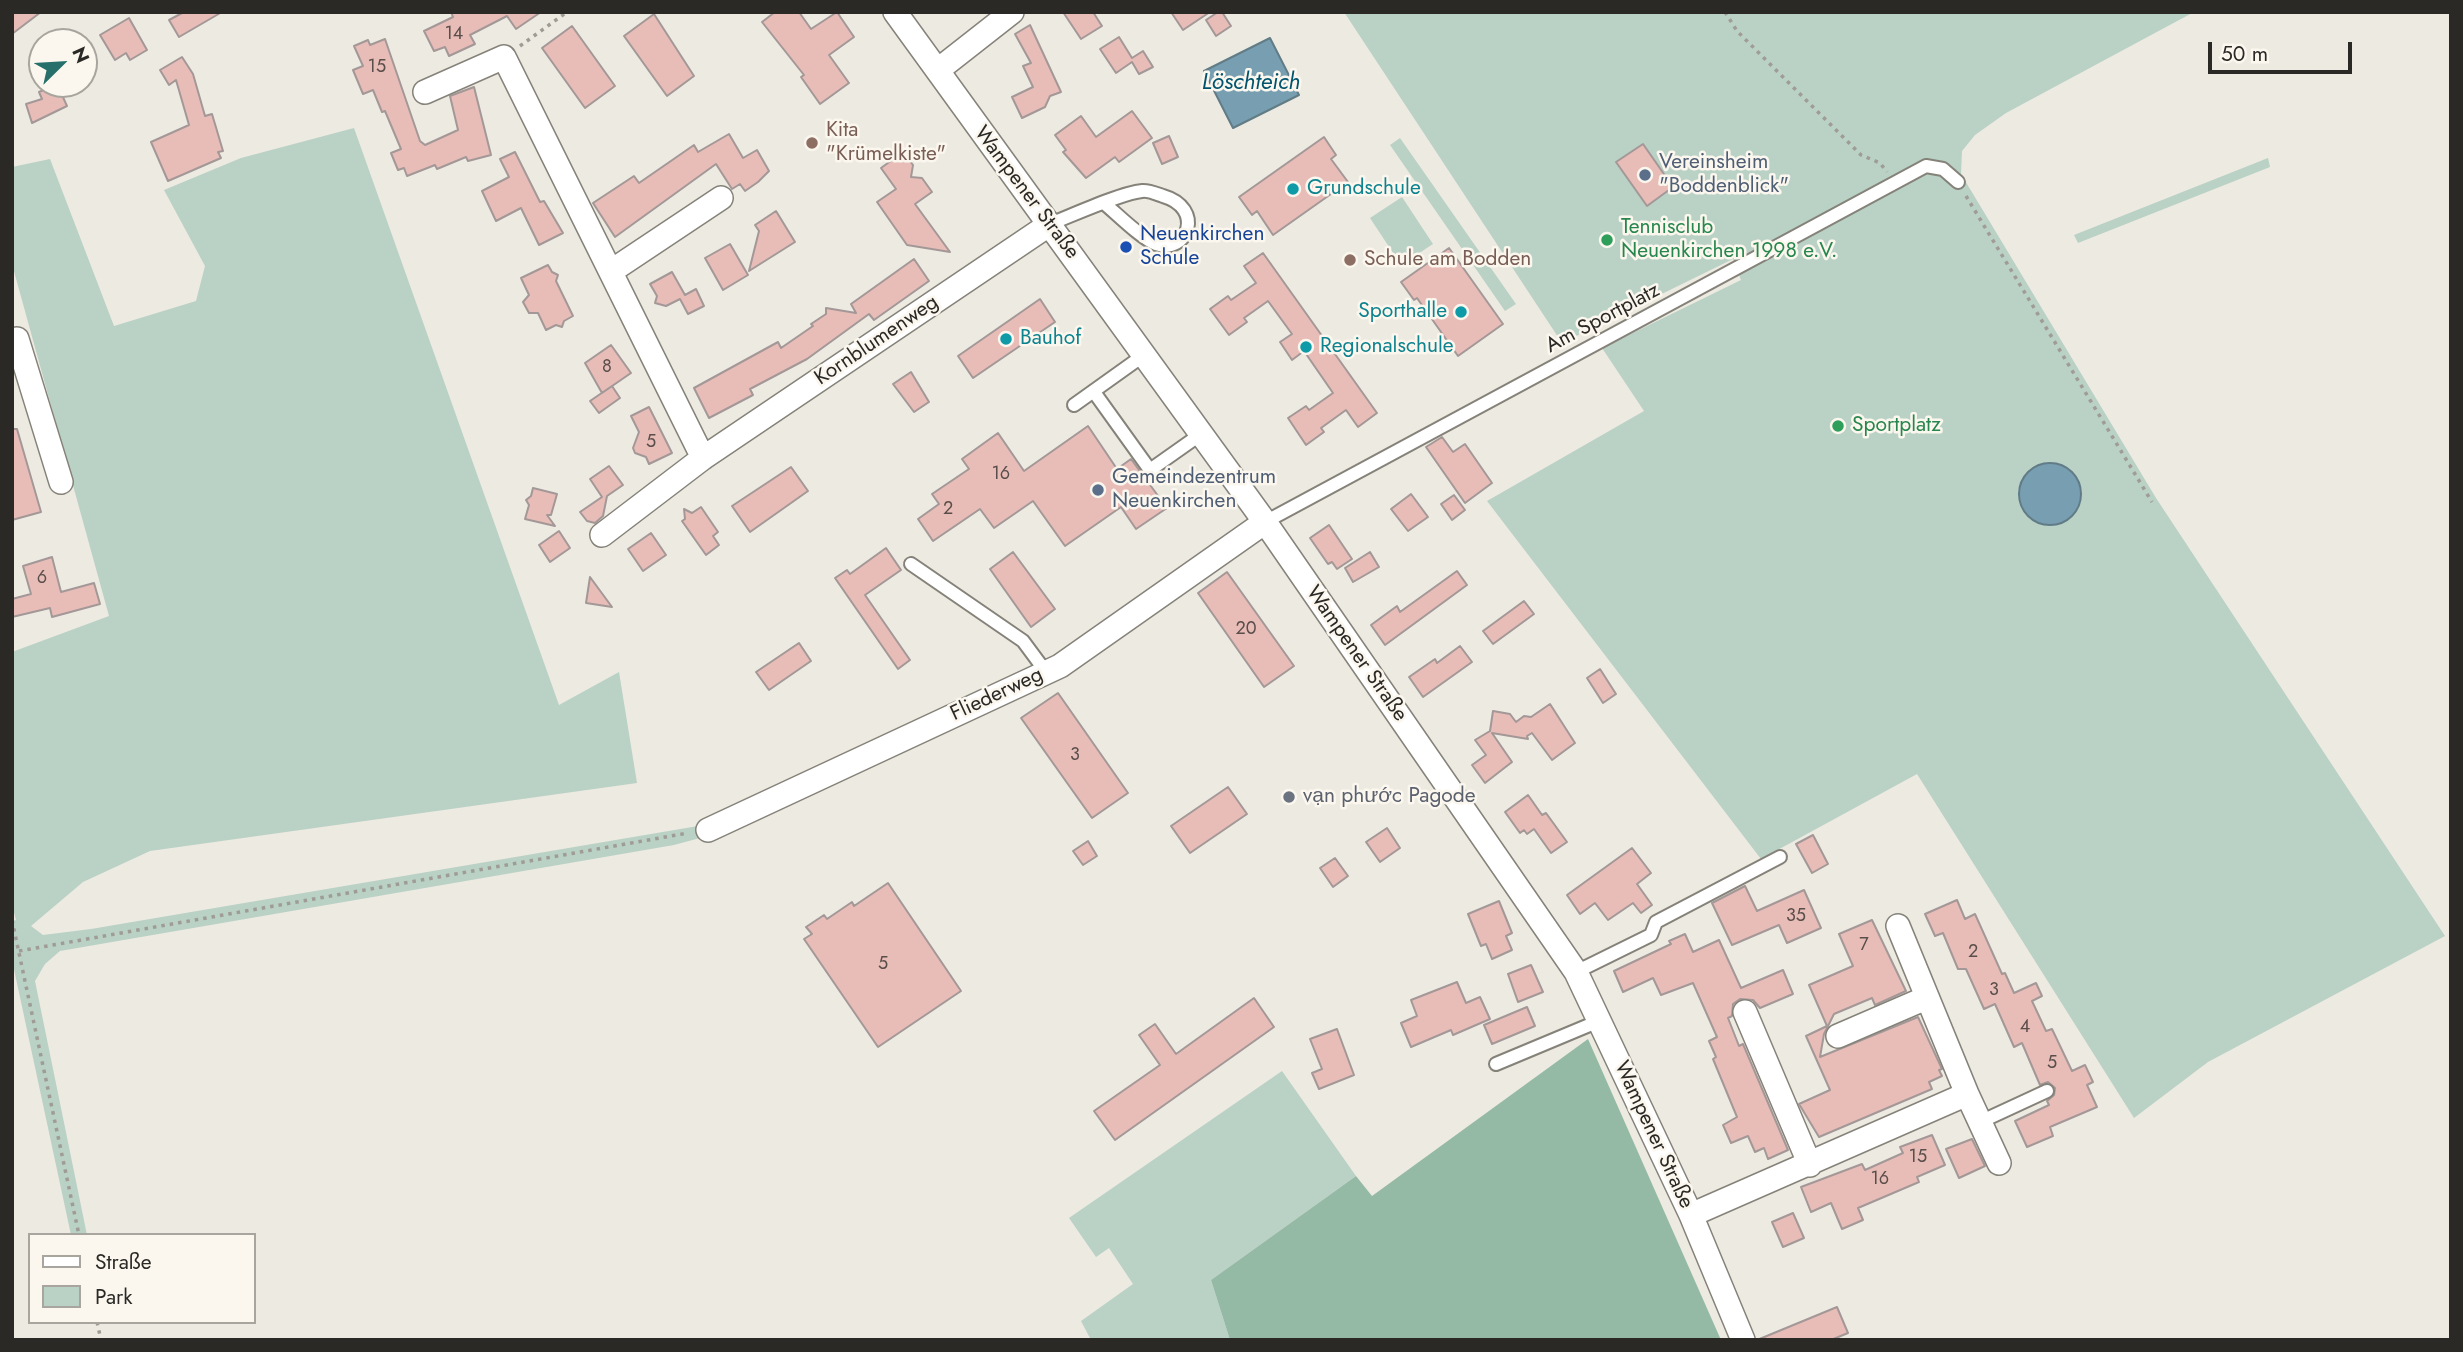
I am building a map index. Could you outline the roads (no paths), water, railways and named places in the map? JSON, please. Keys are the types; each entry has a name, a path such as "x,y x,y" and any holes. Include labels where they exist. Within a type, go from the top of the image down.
{"street":[{"name":"Wampener Straße","path":"895,12 1265,522 1576,972 1691,1214 1743,1340"},
{"path":"938,70 1012,12"},
{"path":"425,92 504,57 703,457"},
{"path":"612,270 721,198"},
{"name":"Kornblumenweg","path":"602,535 703,457 1050,224"},
{"path":"12,340 17,338 61,482"},
{"name":"Fliederweg","path":"708,830 1060,666 1265,522"},
{"path":"1898,926 1926,998 1999,1163"},
{"path":"1838,1036 1926,998"},
{"path":"1745,1012 1810,1165"},
{"path":"1691,1214 1810,1165 1967,1094"}],"lane":[{"name":"Am Sportplatz","path":"1265,522 1926,166 1943,169 1958,182"},
{"path":"1050,224 1143,190 1173,198 1186,209 1190,221 1186,234 1173,244 1156,244 1105,204"},
{"path":"1074,405 1144,355"},
{"path":"1094,392 1150,470 1200,434"},
{"path":"911,564 1023,641 1046,672"},
{"path":"1576,972 1651,935 1656,922 1780,857"},
{"path":"1496,1064 1599,1021"},
{"path":"1980,1122 2047,1091"}],"water":[{"name":"Löschteich","path":"1270,38 1299,95 1233,128 1204,71"},
{"path":"2044,463 2056,463 2072,472 2079,482 2079,506 2072,516 2056,525 2044,525 2033,520 2024,511 2019,500 2019,488 2024,477 2033,468"}],"place":[{"name":"Kita \"Krümelkiste\"","path":"812,143"},
{"name":"Vereinsheim \"Boddenblick\"","path":"1645,175"},
{"name":"Grundschule","path":"1293,189"},
{"name":"Tennisclub Neuenkirchen 1998 e.V.","path":"1607,240"},
{"name":"Neuenkirchen Schule","path":"1126,247"},
{"name":"Schule am Bodden","path":"1350,260"},
{"name":"Sporthalle","path":"1461,312"},
{"name":"Bauhof","path":"1006,339"},
{"name":"Regionalschule","path":"1306,347"},
{"name":"Sportplatz","path":"1838,426"},
{"name":"Gemeindezentrum Neuenkirchen","path":"1098,490"},
{"name":"vạn phước Pagode","path":"1289,797"}]}
